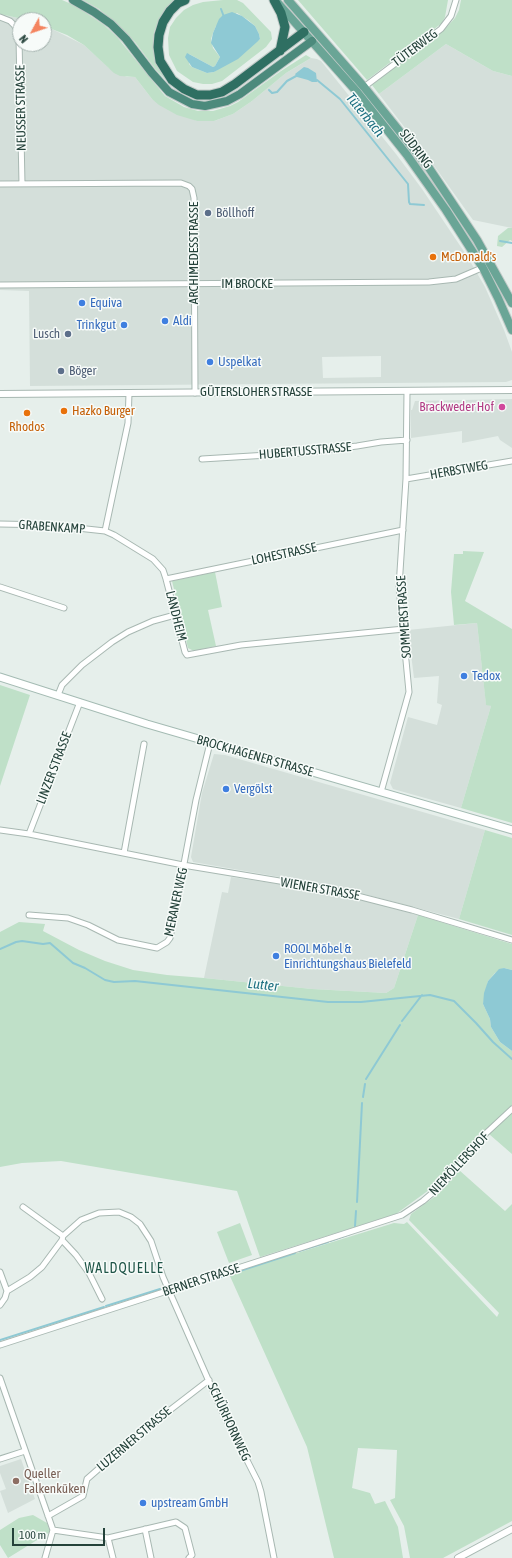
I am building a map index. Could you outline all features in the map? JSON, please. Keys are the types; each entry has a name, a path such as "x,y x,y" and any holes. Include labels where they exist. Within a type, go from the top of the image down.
{"highway":[{"path":"73,0 111,24 126,39 152,73 170,92 192,104 210,105 227,101 240,94 312,41"},
{"path":"185,0 178,3 170,11 163,22 159,35 158,47 160,61 172,80 184,89 197,95 210,95 222,92 235,84 304,32"},
{"path":"275,0 285,27 280,51"}],"main road":[{"name":"SÜDRING","path":"275,0 356,92 407,155 457,227 483,268 512,330"},
{"name":"SÜDRING","path":"288,0 364,87 429,168 466,222 492,264 512,303"},
{"path":"304,32 315,30 312,41"},
{"name":"BROCKHAGENER STRASSE","path":"0,677 210,742 512,830"}],"street":[{"name":"TÜTERWEG","path":"364,87 441,29 451,16 456,0"},
{"name":"NEUSSER STRASSE","path":"0,17 10,21 14,25 19,38 22,184"},
{"name":"ARCHIMEDESSTRASSE","path":"22,184 181,182 187,184 192,189 194,198 195,393"},
{"path":"0,184 22,184"},
{"name":"IM BROCKE","path":"0,285 436,282 456,279 492,264"},
{"name":"GÜTERSLOHER STRASSE","path":"0,394 512,390"},
{"name":"SOMMERSTRASSE","path":"381,792 409,692 400,587 406,479 407,391"},
{"path":"104,531 128,423 130,393"},
{"name":"HUBERTUSSTRASSE","path":"202,459 301,453 407,440"},
{"name":"HERBSTWEG","path":"406,479 512,460"},
{"name":"GRABENKAMP","path":"0,525 50,525 104,531"},
{"name":"LOHESTRASSE","path":"166,578 403,530"},
{"name":"LANDHEIM","path":"104,531 114,535 153,559 163,570 187,655 241,645 404,629"},
{"path":"0,587 64,608"},
{"path":"58,696 62,685 82,665 112,642 128,632 153,621 176,615"},
{"name":"LINZER STRASSE","path":"29,834 80,702"},
{"name":"MERANER WEG","path":"30,915 68,918 88,925 118,940 157,948 168,942 196,800 210,742"},
{"path":"124,853 144,744"},
{"name":"WIENER STRASSE","path":"0,830 29,834 183,865 334,890 366,897 512,940"},
{"name":"NIEMÖLLERSHOF","path":"402,1215 423,1201 443,1184 484,1136 512,1109"},
{"path":"23,1207 63,1238 89,1273 102,1299"},
{"name":"SCHÜRHORNWEG","path":"7,1291 36,1273 48,1261 63,1238 81,1220 98,1213 109,1211 119,1212 131,1217 140,1224 151,1241 163,1277 222,1411 258,1482 274,1558"},
{"name":"BERNER STRASSE","path":"0,1345 402,1215"},
{"path":"0,1272 7,1291 5,1298 0,1304"},
{"path":"0,1378 53,1530 45,1558"},
{"name":"LUZERNER STRASSE","path":"48,1516 83,1496 87,1479 135,1437 209,1380"},
{"path":"0,1459 25,1451"},
{"path":"53,1530 108,1538 176,1522 186,1528 192,1555 189,1558"},
{"path":"145,1529 152,1558"},
{"path":"458,1558 512,1529"},
{"path":"108,1538 113,1558"}],"shaded area":[{"path":"0,14 12,17 12,52 52,52 52,29 84,45 109,68 127,77 135,77 152,99 197,121 214,121 233,114 252,101 286,73 311,58 317,59 321,61 396,154 422,189 467,256 485,287 512,352 512,380 506,382 30,386 29,291 0,290","holes":["381,356 381,377 323,378 322,357"]},
{"path":"446,44 493,71 512,76 512,228 473,220 435,167 379,94"},
{"path":"512,399 512,448 500,440 498,436 462,443 462,431 411,438 411,410 415,401"},
{"path":"477,623 486,704 491,706 461,808 393,789 390,783 408,717 437,725 442,705 437,703 439,676 414,678 408,630"},
{"path":"214,754 225,755 485,830 459,919 337,887 193,862 191,857 202,793"},
{"path":"231,877 333,892 418,915 394,988 386,993 312,989 204,978 222,892 228,893"},
{"name":"Queller Falkenküken","path":"21,1459 35,1499 8,1513 0,1491 6,1489 0,1473 0,1466"}],"green space":[{"path":"0,0 62,0 76,6 104,25 117,37 165,96 184,107 198,111 213,111 230,106 306,55 311,58 286,73 252,101 233,114 214,121 197,121 177,115 159,105 152,99 135,77 120,76 114,73 84,45 67,35 52,29 52,12 12,12 12,17 0,14"},
{"path":"83,0 174,0 161,16 154,32 153,43 159,68 169,83 156,70 135,42 123,30 99,9"},
{"path":"237,0 243,3 271,32 272,39 266,47 222,81 212,84 193,82 177,71 169,55 168,38 170,27 184,10 203,2","holes":["237,13 255,26 260,39 214,72 207,73 192,67 189,64 189,54 213,67 215,66 220,57 213,48 211,39 216,26"]},
{"path":"298,0 448,0 445,17 442,23 367,80"},
{"path":"461,0 512,0 512,76 493,71 446,44 379,94 372,85 445,29 455,18 459,10"},
{"path":"508,228 512,228 512,241 510,240 502,247 497,246 498,236"},
{"path":"463,551 484,552 465,601 512,629 512,823 461,808 491,706 486,705 477,623 454,625 451,592 454,554 463,554"},
{"path":"215,572 222,607 208,610 216,646 194,651 188,648 172,581"},
{"path":"0,685 30,695 0,786"},
{"path":"485,830 512,838 512,935 459,919"},
{"path":"418,915 512,944 512,970 504,968 495,973 488,981 483,1004 490,1019 491,1027 500,1042 512,1051 512,1105 481,1134 440,1182 396,1214 260,1257 237,1191 61,1161 22,1163 0,1167 0,932 19,922 45,924 43,931 79,950 105,961 133,970 167,975 312,989 386,993 394,988"},
{"path":"512,1112 512,1154 489,1134"},
{"path":"459,1170 505,1211 512,1204 512,1521 443,1558 410,1558 404,1526 390,1500 395,1498 397,1450 358,1448 352,1488 370,1493 375,1504 385,1501 398,1527 403,1558 334,1558 307,1447 229,1274 394,1223 404,1224 407,1222 497,1317 499,1313 409,1220 411,1214 437,1195"},
{"path":"240,1223 252,1255 229,1263 217,1232"},
{"path":"33,1515 47,1523 50,1532 8,1558 0,1545 0,1530 19,1518"}],"water":[{"path":"232,12 242,16 255,26 260,39 238,59 214,72 207,73 192,67 185,57 187,53 213,67 215,66 220,57 211,43 213,33 219,19 223,15"},
{"path":"304,67 316,73 317,82 312,82 297,77 295,74"},
{"path":"504,968 512,970 512,1051 500,1042 491,1027 490,1019 483,1004 484,993 488,981 499,969"}],"waterway":[{"name":"Tüterbach","path":"221,9 224,17"},
{"name":"Tüterbach","path":"269,90 272,93 277,92 287,81 298,75"},
{"name":"Tüterbach","path":"317,80 340,99 408,184 410,204 424,205"},
{"name":"Tüterbach","path":"500,241 512,243"},
{"name":"Lutter","path":"0,949 22,941 43,944 50,943 73,963 85,968 105,980 114,982 135,981 328,1002 361,1002 430,995 454,1001 493,1042 512,1059"},
{"path":"402,1021 422,995"},
{"path":"366,1079 400,1025"},
{"path":"363,1097 365,1084"},
{"path":"357,1202 362,1103"},
{"path":"355,1226 356,1211"},
{"path":"330,1241 350,1234"},
{"path":"299,1251 328,1242"},
{"path":"209,1281 295,1253"},
{"path":"106,1306 160,1289"},
{"path":"0,1340 104,1307"}],"place":[{"name":"Böllhoff","path":"208,213"},
{"name":"McDonald's","path":"433,257"},
{"name":"Equiva","path":"82,303"},
{"name":"Aldi","path":"165,321"},
{"name":"Trinkgut","path":"124,325"},
{"name":"Lusch","path":"68,334"},
{"name":"Uspelkat","path":"210,362"},
{"name":"Böger","path":"61,371"},
{"name":"Brackweder Hof","path":"502,407"},
{"name":"Hazko Burger","path":"64,411"},
{"name":"Rhodos","path":"27,413"},
{"name":"Tedox","path":"464,676"},
{"name":"Vergölst","path":"226,789"},
{"name":"ROOL Möbel & Einrichtungshaus Bielefeld","path":"276,956"},
{"name":"Queller Falkenküken","path":"16,1481"},
{"name":"upstream GmbH","path":"143,1503"}],"district":[{"name":"WALDQUELLE","path":"124,1269"}]}
